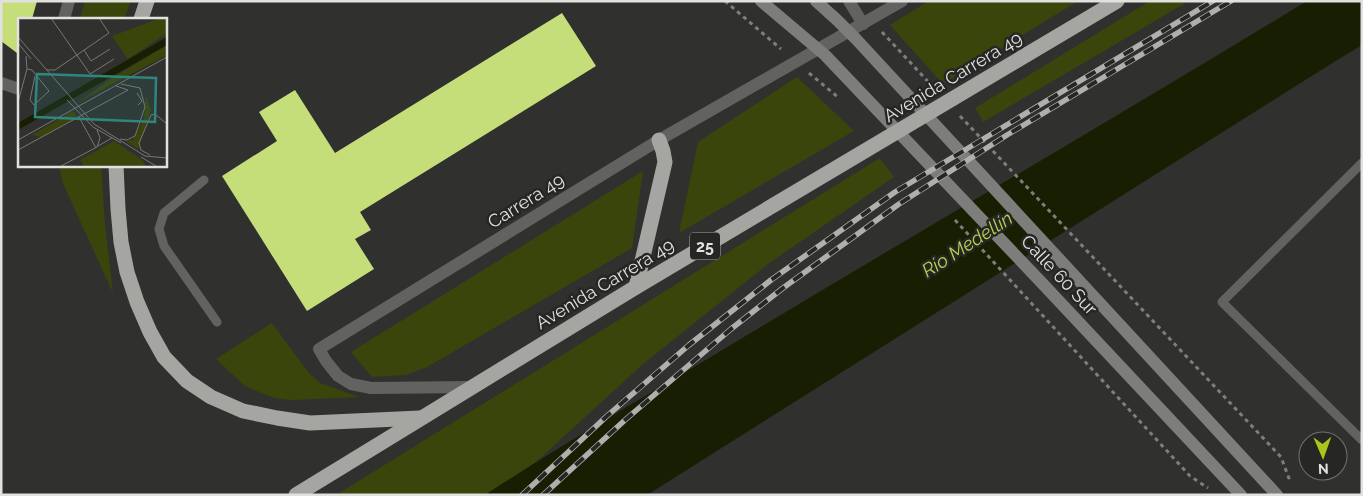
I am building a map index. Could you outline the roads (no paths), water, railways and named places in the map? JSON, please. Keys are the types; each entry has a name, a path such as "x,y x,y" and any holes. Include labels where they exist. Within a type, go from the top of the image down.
{"highway":[{"path":"141,18 148,1"},
{"name":"Avenida Carrera 49","path":"296,495 636,287 1117,1"},
{"path":"636,287 665,162 659,140"},
{"path":"116,166 118,218 127,272 150,332 164,357 187,381 211,397 243,411 277,418 310,423 421,418"}],"main road":[{"name":"Calle 60 Sur","path":"760,1 825,55 1241,495"},
{"name":"Calle 60 Sur","path":"816,1 856,39 1277,495"}],"street":[{"path":"64,18 69,1"},
{"path":"849,1 863,24"},
{"name":"Carrera 49","path":"472,387 371,388 351,384 338,376 319,349 659,140 902,1"},
{"path":"1,84 18,89"}],"lane":[{"path":"1362,163 1222,302 1362,440"},
{"path":"204,180 164,213 159,229 164,246 217,322"}],"water":[{"name":"Río Medellín","path":"1307,1 1362,1 1362,45 647,495 485,495 544,457"}],"railway":[{"path":"522,495 607,416 689,345 771,280 895,192 1213,1"},
{"path":"543,495 625,420 731,329 783,288 899,204 1007,135 1231,1"}]}
